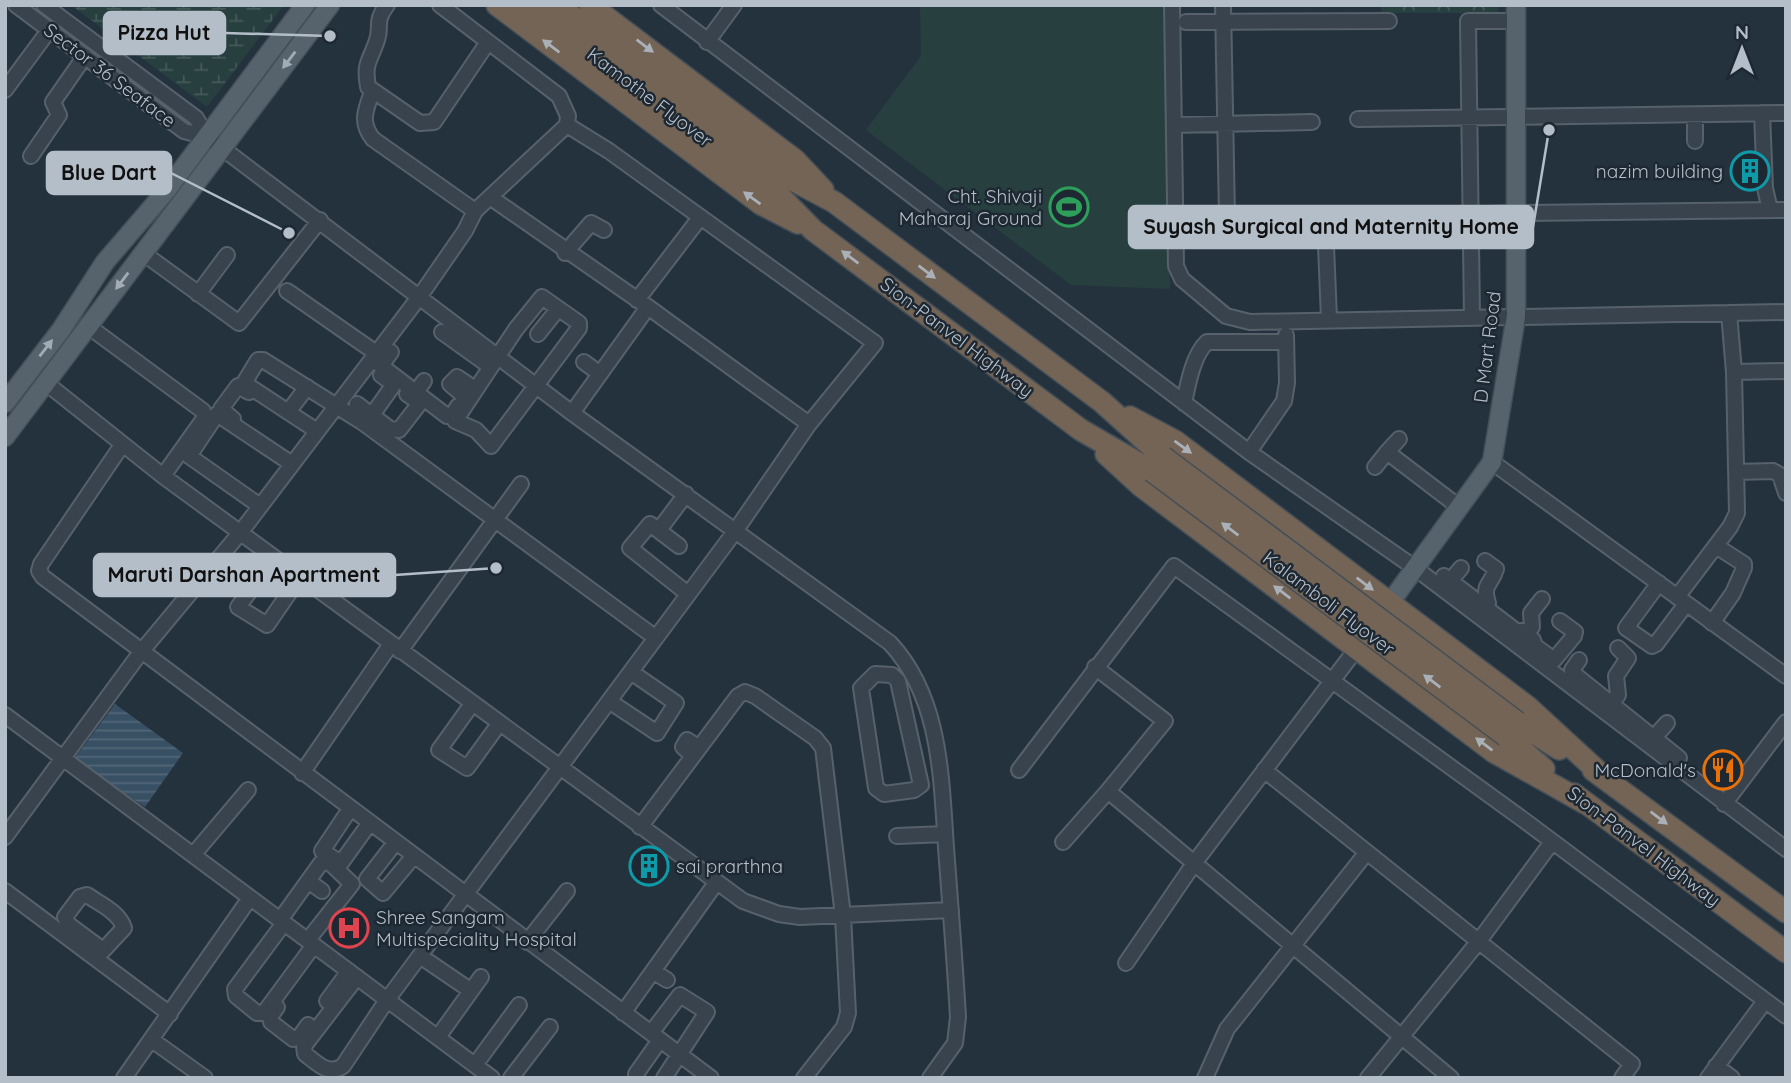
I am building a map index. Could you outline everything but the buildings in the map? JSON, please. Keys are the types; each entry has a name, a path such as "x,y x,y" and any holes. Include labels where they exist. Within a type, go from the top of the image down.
{"highway":[{"path":"497,5 761,204 813,230"},
{"name":"Kamothe Flyover","path":"527,5 778,182"},
{"name":"Kamothe Flyover","path":"556,5 778,182"},
{"path":"590,5 795,160 834,202"},
{"name":"Sion-Panvel Highway","path":"778,182 813,230 1081,430 1158,464"},
{"name":"Sion-Panvel Highway","path":"778,182 834,202 1102,402 1158,464"},
{"path":"1102,402 1175,441 1528,707 1604,777"},
{"path":"1081,430 1141,486 1494,752 1585,803"},
{"name":"Kalamboli Flyover","path":"1158,464 1511,729"},
{"name":"Sion-Panvel Highway","path":"1511,729 1604,777 1786,912"},
{"name":"Sion-Panvel Highway","path":"1511,729 1585,803 1786,952"}],"main road":[{"path":"5,403 61,330 104,262 166,191 305,5"},
{"path":"5,437 330,5"},
{"name":"D Mart Road","path":"1357,648 1492,462 1516,316 1515,10"}],"street":[{"name":"Sector 36 Seaface","path":"16,5 184,131 206,136"},
{"name":"Sector 36 Seaface","path":"44,5 196,118 206,136"},
{"path":"387,5 377,18 377,42 366,63 368,87 421,123 434,122 488,42"},
{"path":"5,837 141,652 240,533 337,406 377,359 465,231 475,211 567,125 568,116 559,96 440,5"},
{"path":"661,5 1249,452 1481,612 1526,634 1550,659 1558,659 1575,632 1560,621"},
{"path":"707,42 734,5"},
{"path":"1172,5 1176,267 1182,279 1226,316 1250,322 1786,313"},
{"path":"1223,5 1228,220 1325,221 1517,214 1786,210"},
{"path":"1472,317 1468,216 1468,21 1515,10"},
{"path":"1186,22 1389,21"},
{"path":"5,90 50,29"},
{"path":"31,156 59,115 53,102 85,56"},
{"path":"372,92 364,116 364,128 373,139 475,211"},
{"path":"1762,113 1765,188 1770,210"},
{"path":"1358,119 1786,113"},
{"path":"1695,115 1695,141"},
{"path":"1174,125 1312,122"},
{"path":"353,974 307,1040 305,1054 328,1070 336,1071 343,1066 387,1000 736,530 809,424 875,343 699,219 609,151 567,125"},
{"path":"206,136 419,296 451,337 494,358 536,385 736,530 890,643 913,672 929,716 941,789 958,1030 955,1043 930,1078"},
{"path":"490,197 565,253 643,303 809,424"},
{"path":"572,413 699,219"},
{"path":"143,253 234,322 242,321 320,220"},
{"path":"1325,221 1329,319"},
{"path":"565,253 591,223 604,230"},
{"path":"198,294 227,254"},
{"path":"286,291 377,359 420,386 447,416 452,416 468,392 539,298 579,323 579,328 494,445 480,438 476,430 457,424 456,417 494,358"},
{"path":"538,334 558,309"},
{"path":"1659,583 1626,628 1652,646 1656,645 1681,600 1737,513 1734,372 1729,313"},
{"path":"1249,452 1284,401 1287,383 1286,321"},
{"path":"89,326 204,411 205,417 163,476"},
{"path":"1184,403 1189,378 1200,350 1207,342 1286,342"},
{"path":"367,421 392,383 377,359"},
{"path":"315,434 288,412 244,383 258,360 337,406 390,429 401,429 419,403 397,387"},
{"path":"584,362 600,374"},
{"path":"1734,372 1786,371"},
{"path":"20,382 42,388 122,445 743,901 779,914 843,916 950,910"},
{"path":"293,463 222,411 237,386 315,434"},
{"path":"288,412 307,387"},
{"path":"357,404 367,421 494,519 656,638"},
{"path":"260,506 189,456 216,414 293,463"},
{"path":"1375,467 1399,439"},
{"path":"122,445 39,571 141,652 682,1056 705,1076"},
{"path":"1387,452 1459,507"},
{"path":"1492,462 1786,676"},
{"path":"1736,472 1773,471 1780,475 1786,493"},
{"path":"302,773 520,484"},
{"path":"659,530 686,494"},
{"path":"679,546 648,524 630,548 631,552 688,594"},
{"path":"1713,623 1744,564 1716,546"},
{"path":"274,558 238,607 267,625 300,577"},
{"path":"1481,612 1488,603 1484,594 1496,569 1485,561"},
{"path":"1019,770 1174,566 1786,1016"},
{"path":"1461,568 1448,578 1516,647 1608,708 1724,804 1786,849"},
{"path":"1516,647 1532,627 1529,617 1542,599"},
{"path":"1126,963 1195,862 1357,648"},
{"path":"1608,708 1618,695 1616,676 1628,658 1618,648"},
{"path":"1579,660 1572,670 1574,674 1608,708"},
{"path":"1063,842 1165,721 1095,667"},
{"path":"609,701 654,733 663,724 676,703 631,672"},
{"path":"899,685 913,672"},
{"path":"875,674 892,675 899,685 921,785 914,790 884,794 876,788 873,775 861,688 875,674"},
{"path":"640,827 695,751 738,696 745,692 755,696 815,738 826,758 843,916 848,1020 804,1078"},
{"path":"472,704 439,750 467,768 499,724"},
{"path":"5,715 492,1078"},
{"path":"1724,804 1786,722"},
{"path":"1650,742 1667,723"},
{"path":"1650,742 1679,758"},
{"path":"1264,770 1632,1063 1622,1078"},
{"path":"905,795 941,789"},
{"path":"193,855 248,790"},
{"path":"1108,791 1451,1078"},
{"path":"350,810 322,848 330,857 341,863 370,825"},
{"path":"344,863 370,825"},
{"path":"897,836 945,834"},
{"path":"1368,1078 1479,941 1552,842"},
{"path":"395,843 368,879 383,893 413,857"},
{"path":"1205,1078 1227,1029 1367,852"},
{"path":"329,862 352,884 264,1013 257,1013 236,996 235,989 308,881 321,863 329,862"},
{"path":"308,881 322,891"},
{"path":"623,1013 716,883"},
{"path":"5,891 99,954 170,1014"},
{"path":"527,942 567,891"},
{"path":"124,1078 250,898"},
{"path":"313,944 270,1017 271,1023 293,1039 300,1036 353,974"},
{"path":"421,956 467,988"},
{"path":"653,971 667,980"},
{"path":"479,975 435,1036 467,988 479,975"},
{"path":"636,1074 653,1035 679,991"},
{"path":"653,1035 680,995 707,1012 667,1078"},
{"path":"1732,1078 1712,1072 1765,1001"},
{"path":"473,1064 517,1005"},
{"path":"511,1078 550,1027"},
{"path":"152,1040 205,1078"}],"green space":[{"path":"71,5 284,5 207,107"},
{"name":"Cht. Shivaji Maharaj Ground","path":"920,5 1166,5 1170,289 1071,285 866,130 921,56"},
{"path":"1381,5 1498,5 1498,13 1381,13"}],"water":[{"path":"115,704 183,753 145,807 74,759"}],"place":[{"name":"Pizza Hut","path":"330,36"},
{"name":"Suyash Surgical and Maternity Home","path":"1549,130"},
{"name":"nazim building","path":"1750,171"},
{"name":"Cht. Shivaji Maharaj Ground","path":"1069,207"},
{"name":"Blue Dart","path":"289,233"},
{"name":"Maruti Darshan Apartment","path":"496,568"},
{"name":"McDonald's","path":"1723,770"},
{"name":"sai prarthna","path":"649,866"},
{"name":"Shree Sangam Multispeciality Hospital","path":"349,928"}]}
